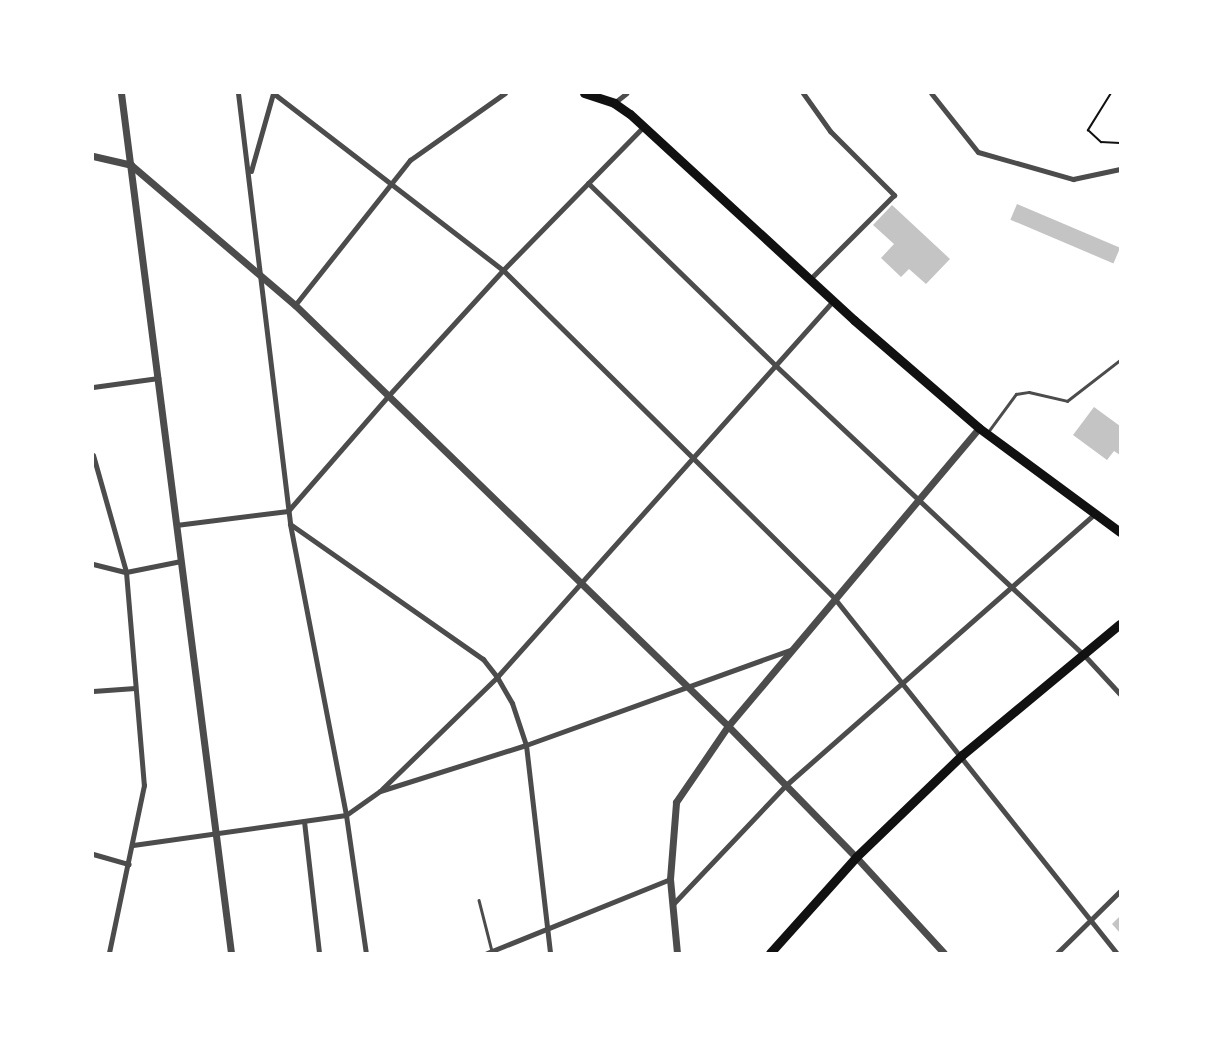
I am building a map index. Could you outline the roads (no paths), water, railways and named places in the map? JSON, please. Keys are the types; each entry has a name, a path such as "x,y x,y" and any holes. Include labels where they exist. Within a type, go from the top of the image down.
{"main road":[{"path":"584,93 614,103 645,126 833,300 983,431 1120,532"},
{"path":"770,953 856,857 962,755 1120,624"}],"street":[{"path":"121,93 231,953"},
{"path":"238,93 250,175 258,273 288,511 346,815 366,953"},
{"path":"250,175 273,93 503,270 835,599 962,755 1117,953"},
{"path":"295,305 389,183 410,160 505,93"},
{"path":"614,103 627,93"},
{"path":"803,93 830,131 894,195 810,279"},
{"path":"931,93 978,152 1073,179 1120,169"},
{"path":"176,525 288,511 387,396 503,270 645,126"},
{"path":"93,156 131,165 295,305 728,726 856,857 944,953"},
{"path":"588,183 775,365 1084,654 1120,694"},
{"path":"133,845 346,815 380,791 496,677 833,300"},
{"path":"93,387 158,378"},
{"path":"677,953 670,879 676,802 728,726 918,500 983,431"},
{"path":"93,455 125,572 144,785 108,953"},
{"path":"673,904 786,785 1094,514"},
{"path":"290,524 482,659 512,703 526,745 550,953"},
{"path":"93,564 125,572 181,561"},
{"path":"380,791 526,745 793,649"},
{"path":"93,691 135,688"},
{"path":"304,821 319,953"},
{"path":"93,854 129,864"},
{"path":"489,952 670,879"},
{"path":"1057,953 1120,891"}],"lane":[{"path":"983,431 1016,394 1029,392 1067,401 1078,396 1120,360"},
{"path":"479,900 489,952"}]}
